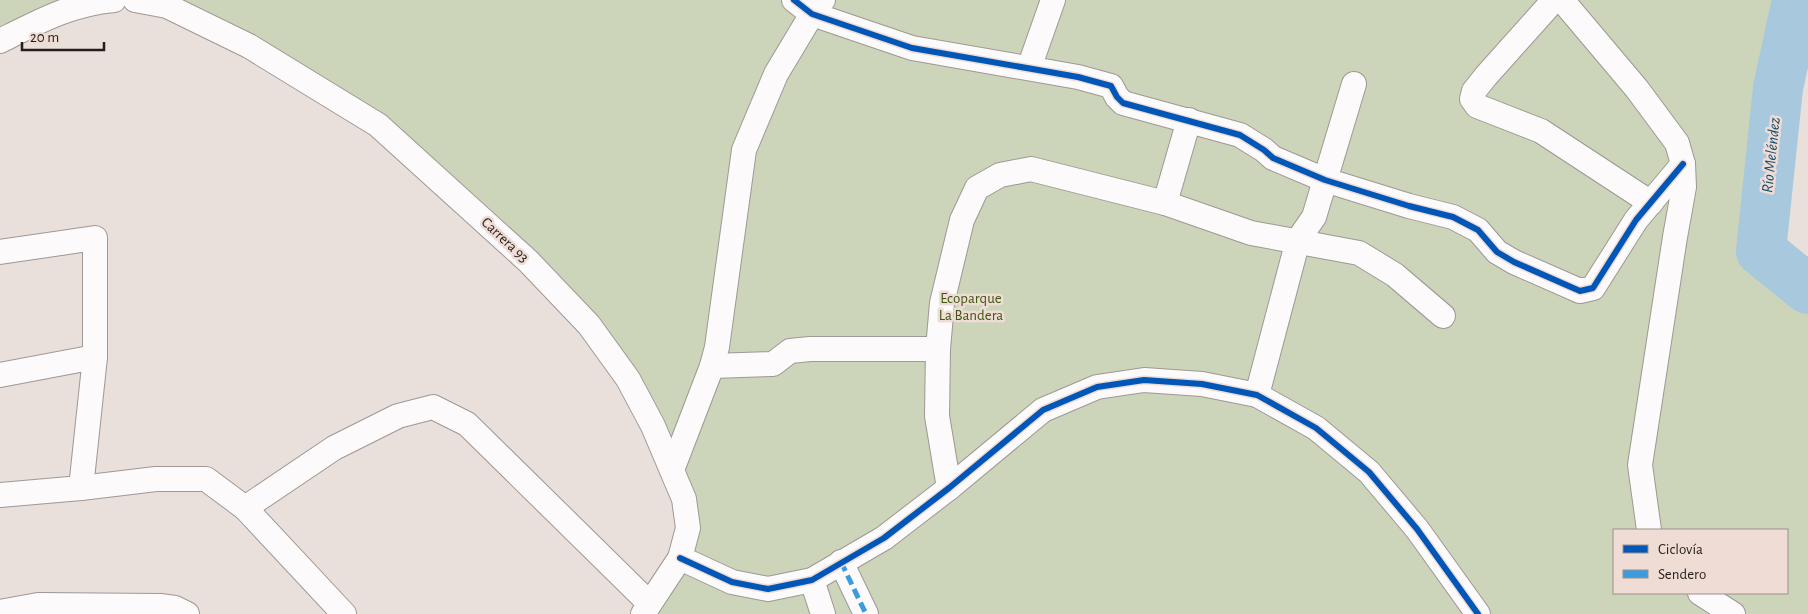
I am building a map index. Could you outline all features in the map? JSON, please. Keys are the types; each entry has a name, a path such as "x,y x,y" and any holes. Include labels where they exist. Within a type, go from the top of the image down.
{"street":[{"path":"0,41 53,15 91,2 114,0"},
{"name":"Carrera 93","path":"135,0 167,6 249,46 378,125 528,261 589,325 628,379 653,426 684,499 688,528 680,558 646,608"},
{"path":"794,0 818,7 912,48 1078,77 1111,86 1123,103 1240,135 1264,150 1272,158 1325,180 1409,206 1453,217 1478,230 1497,252 1514,262 1580,291 1594,288 1636,220 1683,164"},
{"path":"1029,68 1053,0"},
{"path":"1554,0 1486,76 1474,91 1472,99 1477,106 1541,131 1651,204"},
{"path":"1562,0 1637,89 1677,143 1683,164 1684,187 1640,465 1649,529"},
{"path":"672,470 712,366 717,347 744,150 776,74 818,7"},
{"path":"1257,395 1298,240 1314,217 1354,84"},
{"path":"1165,203 1189,120"},
{"path":"949,488 937,416 938,348 942,303 962,220 977,188 1000,175 1031,168 1165,203 1251,233 1298,240 1359,253 1395,275 1443,316"},
{"path":"0,252 95,238 94,357 81,488"},
{"path":"712,366 773,364 790,351 810,349 938,348"},
{"path":"0,374 94,357"},
{"path":"680,558 732,582 768,589 812,580 884,538 949,488 1043,410 1097,387 1144,380 1202,384 1257,395 1316,428 1369,472 1417,529 1478,614"},
{"path":"245,508 334,448 398,416 433,407 467,424 646,608"},
{"path":"0,495 156,479 206,479 245,508 344,614"},
{"path":"842,562 866,614"},
{"path":"812,580 823,614"},
{"path":"1702,594 1733,614"},
{"path":"0,612 38,605 142,606 175,608 187,614"}],"green space":[{"path":"0,0 114,0 0,41"},
{"name":"Ecoparque La Bandera","path":"135,0 1797,0 1778,88 1761,251 1808,289 1808,614 643,614 688,528 628,379 378,125"}],"waterway":[{"name":"Río Meléndez","path":"1797,0 1778,88 1761,251 1808,289"}],"marked path":[{"path":"841,562 866,614"}],"cycle path":[{"path":"794,0 812,14 912,48 1078,77 1111,86 1123,103 1240,135 1273,158 1325,180 1409,206 1453,217 1478,230 1497,252 1514,262 1580,291 1593,288 1636,220 1683,164"},
{"path":"680,558 732,582 768,589 812,580 884,538 949,488 1043,410 1097,387 1144,380 1202,384 1257,395 1316,428 1369,472 1417,529 1478,614"}]}
